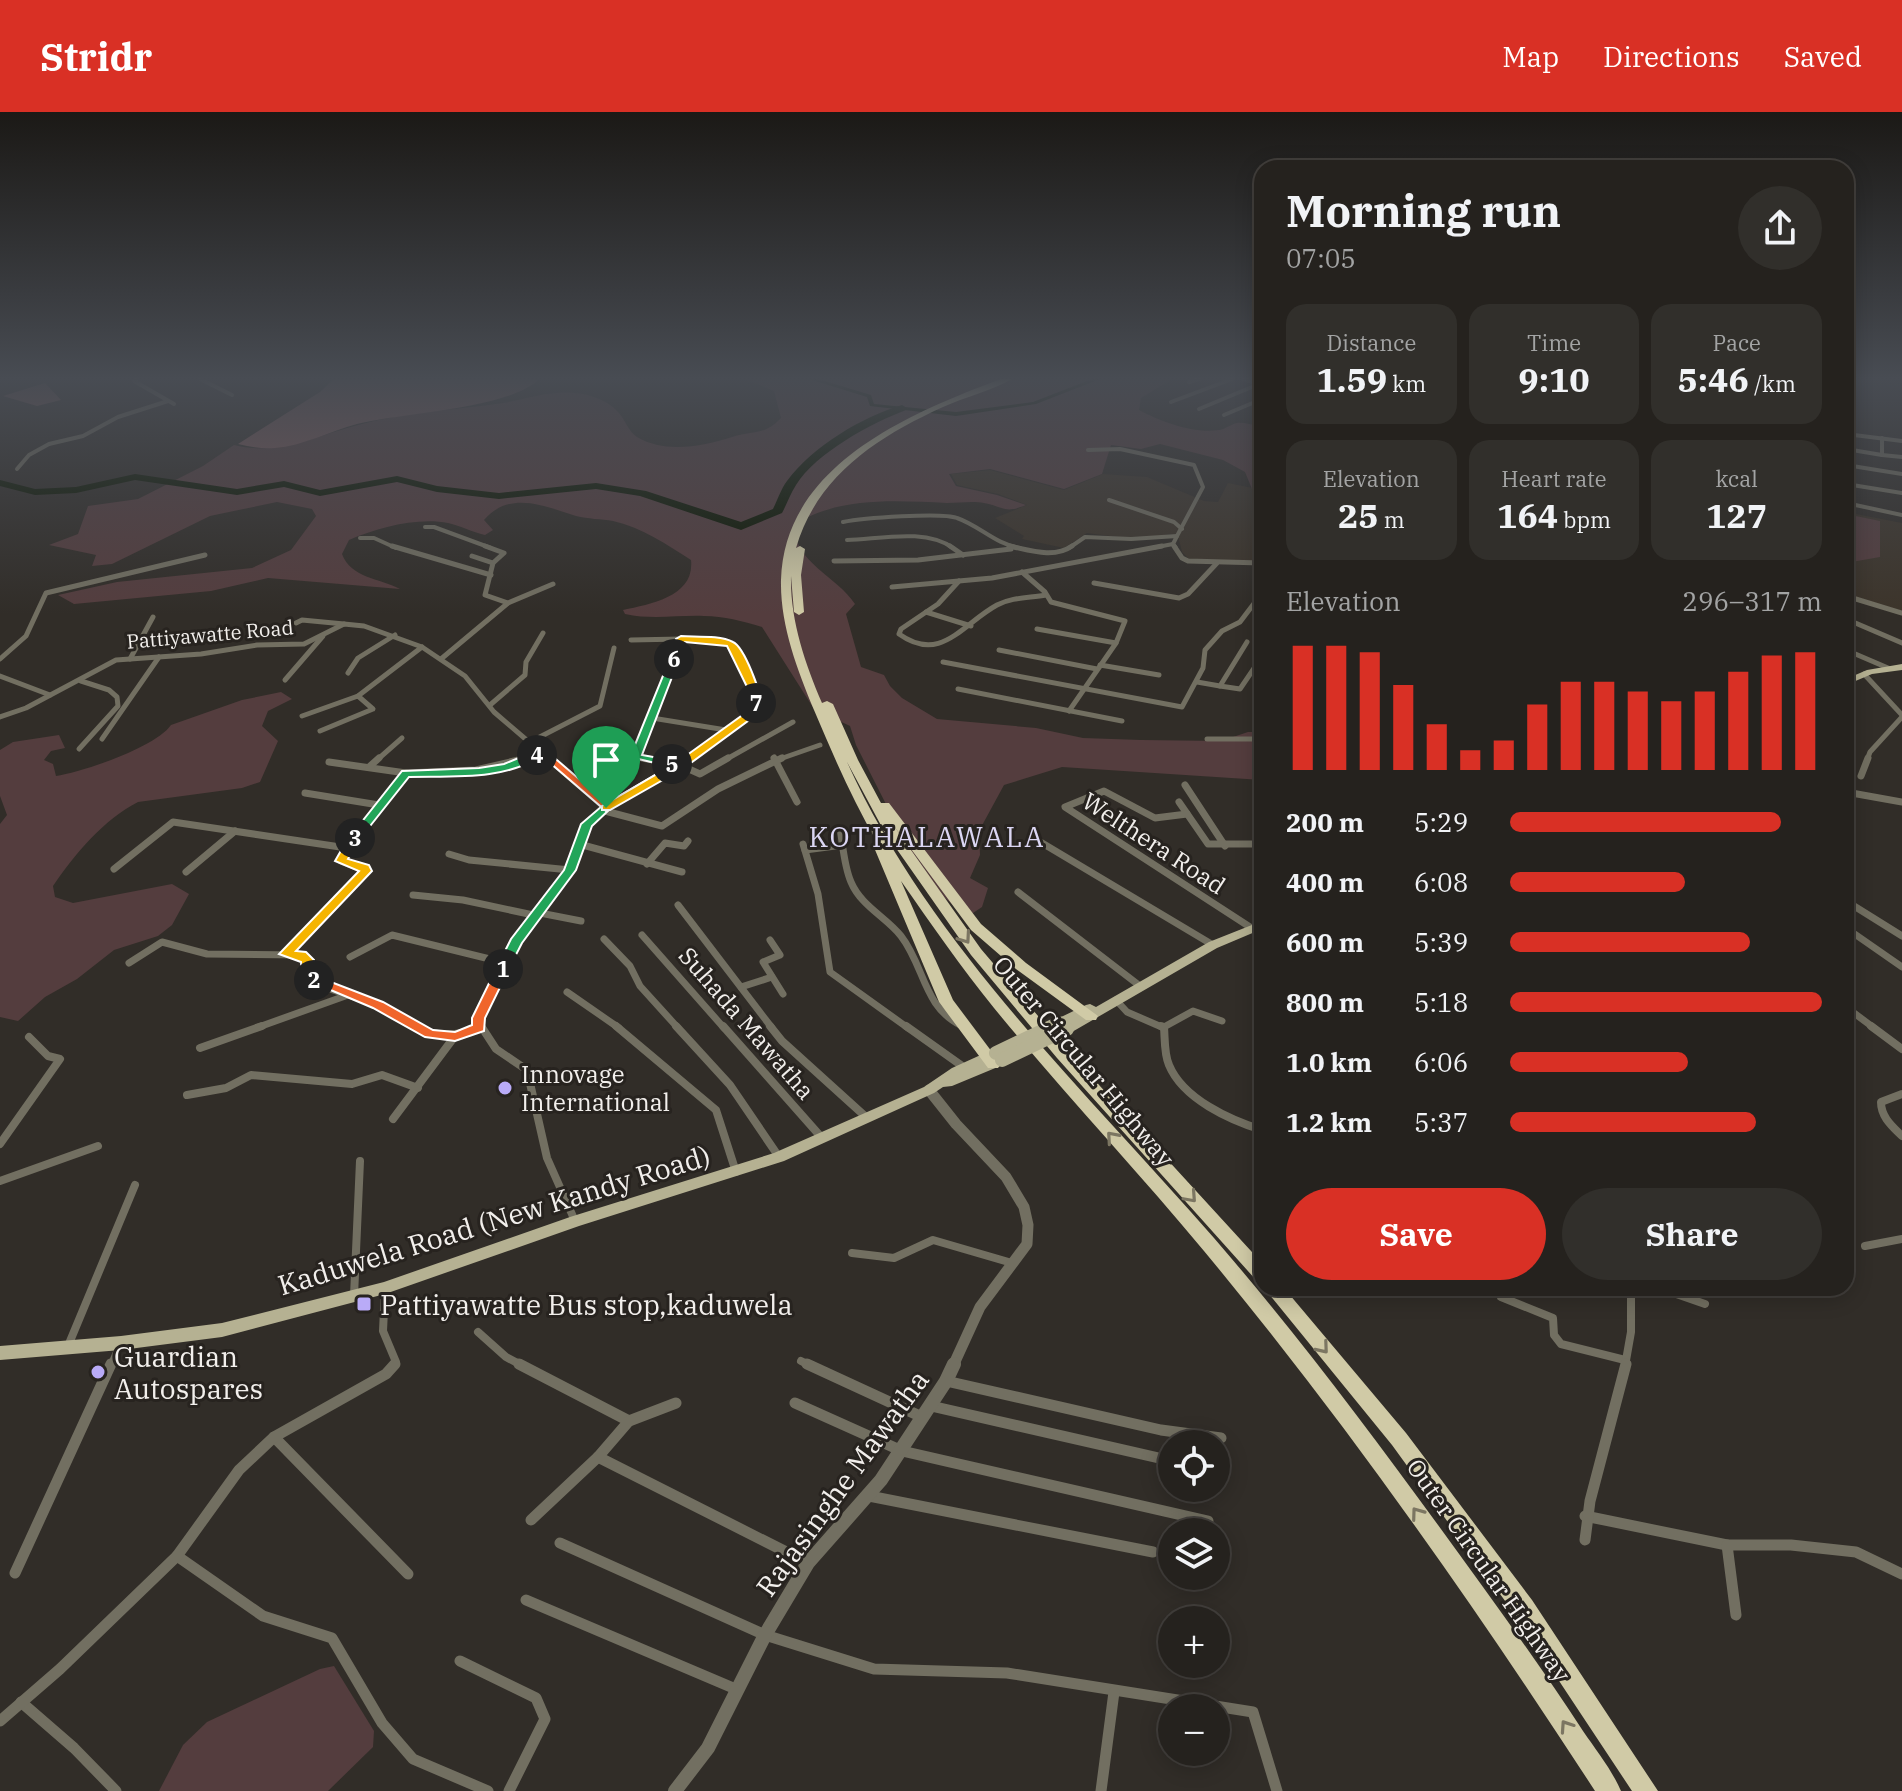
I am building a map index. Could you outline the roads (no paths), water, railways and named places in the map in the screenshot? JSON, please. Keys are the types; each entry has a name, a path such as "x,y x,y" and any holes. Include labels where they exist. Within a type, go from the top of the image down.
{"highway":[{"name":"Outer Circular Highway","path":"856,457 835,473 803,515 788,557 786,593 796,644 833,728 890,831 976,952 1252,1274"},
{"name":"Outer Circular Highway","path":"865,457 844,474 813,515 798,556 798,608 816,678 863,808 961,956 1055,1072 1252,1274"},
{"path":"852,760 976,927 1021,966 1087,1014"},
{"path":"863,808 941,991 964,1026 994,1059"},
{"name":"Outer Circular Highway","path":"1267,1296 1478,1596 1609,1791"},
{"name":"Outer Circular Highway","path":"1280,1296 1399,1439 1524,1608 1646,1791"}],"main road":[{"path":"1854,678 1902,667"},
{"name":"Kaduwela Road (New Kandy Road)","path":"934,1087 963,1079 994,1059 1116,1000 1213,945 1254,928"},
{"name":"Kaduwela Road (New Kandy Road)","path":"0,1353 121,1343 222,1330 385,1288 438,1272 575,1221 779,1157 934,1087 965,1068 994,1059"}],"street":[{"path":"17,469 27,457"},
{"path":"1159,457 1194,465 1203,487 1173,544"},
{"path":"1854,466 1902,474"},
{"path":"1854,485 1902,493"},
{"path":"1109,500 1174,522 1182,529"},
{"path":"1854,505 1902,515"},
{"path":"843,522 863,518 956,517 988,538 1016,548 1058,553 1085,537 1131,539 1177,536"},
{"path":"425,527 434,527 503,552 493,563 485,595 508,603"},
{"path":"847,540 927,537 943,541 964,556"},
{"path":"360,538 374,538 398,549 491,575"},
{"path":"1173,544 1182,558 1217,563 1254,563"},
{"path":"892,587 1022,572 1173,544"},
{"path":"834,561 918,560 1016,548"},
{"path":"0,659 26,636 46,593 137,571 157,562 205,555"},
{"path":"472,556 493,563"},
{"path":"1094,583 1179,598 1188,594 1217,563"},
{"path":"1022,572 1051,602 1125,621 1116,643 1069,711"},
{"path":"959,581 938,604 901,629 899,634 907,642 919,645 944,643 998,604 1046,595"},
{"path":"441,659 508,603 553,584"},
{"path":"1854,598 1902,613"},
{"path":"943,662 1182,707 1203,668 1205,650 1215,637 1240,622 1254,604"},
{"path":"926,612 971,626"},
{"path":"130,659 153,617"},
{"path":"296,623 302,620 344,624 395,635 422,647 465,676 490,705 605,809 662,826 723,784 774,758 820,745"},
{"path":"1854,622 1902,643"},
{"name":"Pattiyawatte Road","path":"0,717 81,681 108,663 257,645 304,644 344,624"},
{"path":"1037,629 1116,643"},
{"path":"490,705 525,675 526,662 543,633"},
{"path":"285,680 323,635"},
{"path":"348,673 358,658 395,635"},
{"path":"681,639 636,757 680,765 700,774 793,722"},
{"path":"575,1221 547,1158 527,1070 494,1049 479,1028 479,1018 516,942 570,870 587,824 605,809 680,765 752,713 757,695 734,647 719,642 681,639 631,640"},
{"path":"1220,686 1247,642"},
{"path":"302,716 358,696 422,647"},
{"path":"530,742 600,706 614,648"},
{"path":"999,650 1159,675"},
{"path":"1854,653 1888,668"},
{"path":"102,739 159,657"},
{"path":"1197,682 1240,689 1254,668"},
{"path":"1861,776 1870,752 1902,716 1864,674"},
{"path":"0,676 50,695"},
{"path":"79,749 118,706 117,697 109,690 81,681"},
{"path":"958,689 1122,721"},
{"path":"320,731 371,712 373,709 358,696"},
{"path":"652,718 726,730"},
{"path":"369,767 402,738"},
{"path":"1207,739 1254,739"},
{"path":"329,762 406,773 479,772 506,767 543,751"},
{"path":"774,758 797,802"},
{"path":"285,954 366,871 341,861 347,848 406,773"},
{"path":"1185,785 1225,846"},
{"name":"Welthera Road","path":"1187,814 1155,818 1104,791 1065,807 1254,925"},
{"path":"305,793 379,805"},
{"path":"1854,793 1902,802"},
{"path":"1179,802 1208,844 1254,844"},
{"path":"114,869 173,822 347,848"},
{"path":"840,828 852,883 860,897 906,943 933,1001 944,1016 964,1026"},
{"path":"186,872 235,831"},
{"path":"1037,840 1079,868 1131,894 1213,945"},
{"path":"647,864 665,843 684,846 688,841"},
{"path":"579,844 682,872"},
{"path":"843,845 804,847 818,894 830,972 965,1068"},
{"path":"449,854 469,860 570,870"},
{"path":"1018,892 1140,986"},
{"path":"413,895 463,900 581,921"},
{"path":"678,905 782,1041 866,1117"},
{"path":"1854,906 1902,936"},
{"path":"1854,934 1902,967"},
{"path":"350,957 392,935 506,963"},
{"name":"Suhada Mawatha","path":"642,935 822,1138"},
{"path":"604,939 630,966 640,986 730,1085 779,1157"},
{"path":"770,940 780,955 763,962 783,994"},
{"path":"129,963 162,942 207,954 302,955 308,960 308,977 324,987 378,1005 430,1034 455,1036 479,1028"},
{"path":"741,987 772,977"},
{"path":"567,992 631,1036 716,1110 736,1172"},
{"path":"200,1048 349,995"},
{"path":"1116,1000 1127,1012 1164,1027"},
{"path":"1164,1027 1193,1011 1222,1021"},
{"path":"1854,1013 1902,1049"},
{"path":"1164,1027 1169,1066 1190,1090 1212,1109 1254,1128"},
{"path":"393,1119 455,1036"},
{"path":"0,1144 60,1059 48,1056 29,1037"},
{"path":"187,1095 226,1088 251,1075 352,1084 382,1075 418,1088"},
{"name":"Rajasinghe Mawatha","path":"675,1791 708,1748 740,1691 765,1635 808,1563 881,1480 902,1451 946,1381 980,1307 1027,1244 1029,1232 1022,1200 1010,1179 957,1125 934,1087"},
{"path":"1902,1094 1881,1102 1880,1108 1886,1121 1902,1136"},
{"path":"0,1181 98,1146"},
{"path":"354,1296 360,1161"},
{"path":"68,1347 135,1185"},
{"path":"1865,1246 1902,1239"},
{"path":"852,1253 886,1262 909,1255 933,1240 1012,1263"},
{"path":"0,1721 177,1556 239,1470 274,1437 386,1374 396,1362 383,1331 385,1288"},
{"path":"1585,1540 1585,1516 1620,1395 1633,1316 1632,1296"},
{"path":"1682,1296 1705,1304"},
{"path":"1501,1297 1553,1318 1554,1335 1561,1344 1625,1360"},
{"path":"478,1332 506,1357 629,1421"},
{"path":"15,1573 121,1343"},
{"path":"801,1361 927,1411 1158,1458"},
{"path":"946,1381 1161,1430"},
{"path":"531,1520 598,1457 629,1421 676,1403"},
{"path":"795,1403 902,1451 1195,1518"},
{"path":"274,1437 408,1574"},
{"path":"598,1457 808,1563"},
{"path":"865,1495 1153,1552"},
{"path":"1585,1516 1727,1545 1791,1545 1856,1552 1902,1574"},
{"path":"560,1543 765,1635 874,1669 1007,1673 1253,1712 1277,1791"},
{"path":"1727,1545 1736,1615"},
{"path":"177,1556 263,1616 332,1638 382,1723 413,1759 488,1791"},
{"path":"526,1600 740,1691"},
{"path":"460,1661 536,1698 545,1719 509,1791"},
{"path":"1101,1791 1114,1692"},
{"path":"21,1702 74,1748 116,1791"}],"waterway":[{"path":"0,483 35,492 76,490 135,477 237,492 284,484 320,493 397,479 437,489 499,496 596,486 642,493 741,526 778,511 792,482 818,457"}],"place":[{"name":"Innovage International","path":"505,1088"},
{"name":"Pattiyawatte Bus stop,kaduwela","path":"364,1304"},
{"name":"Guardian Autospares","path":"98,1372"}],"district":[{"name":"KOTHALAWALA","path":"927,836"}]}
